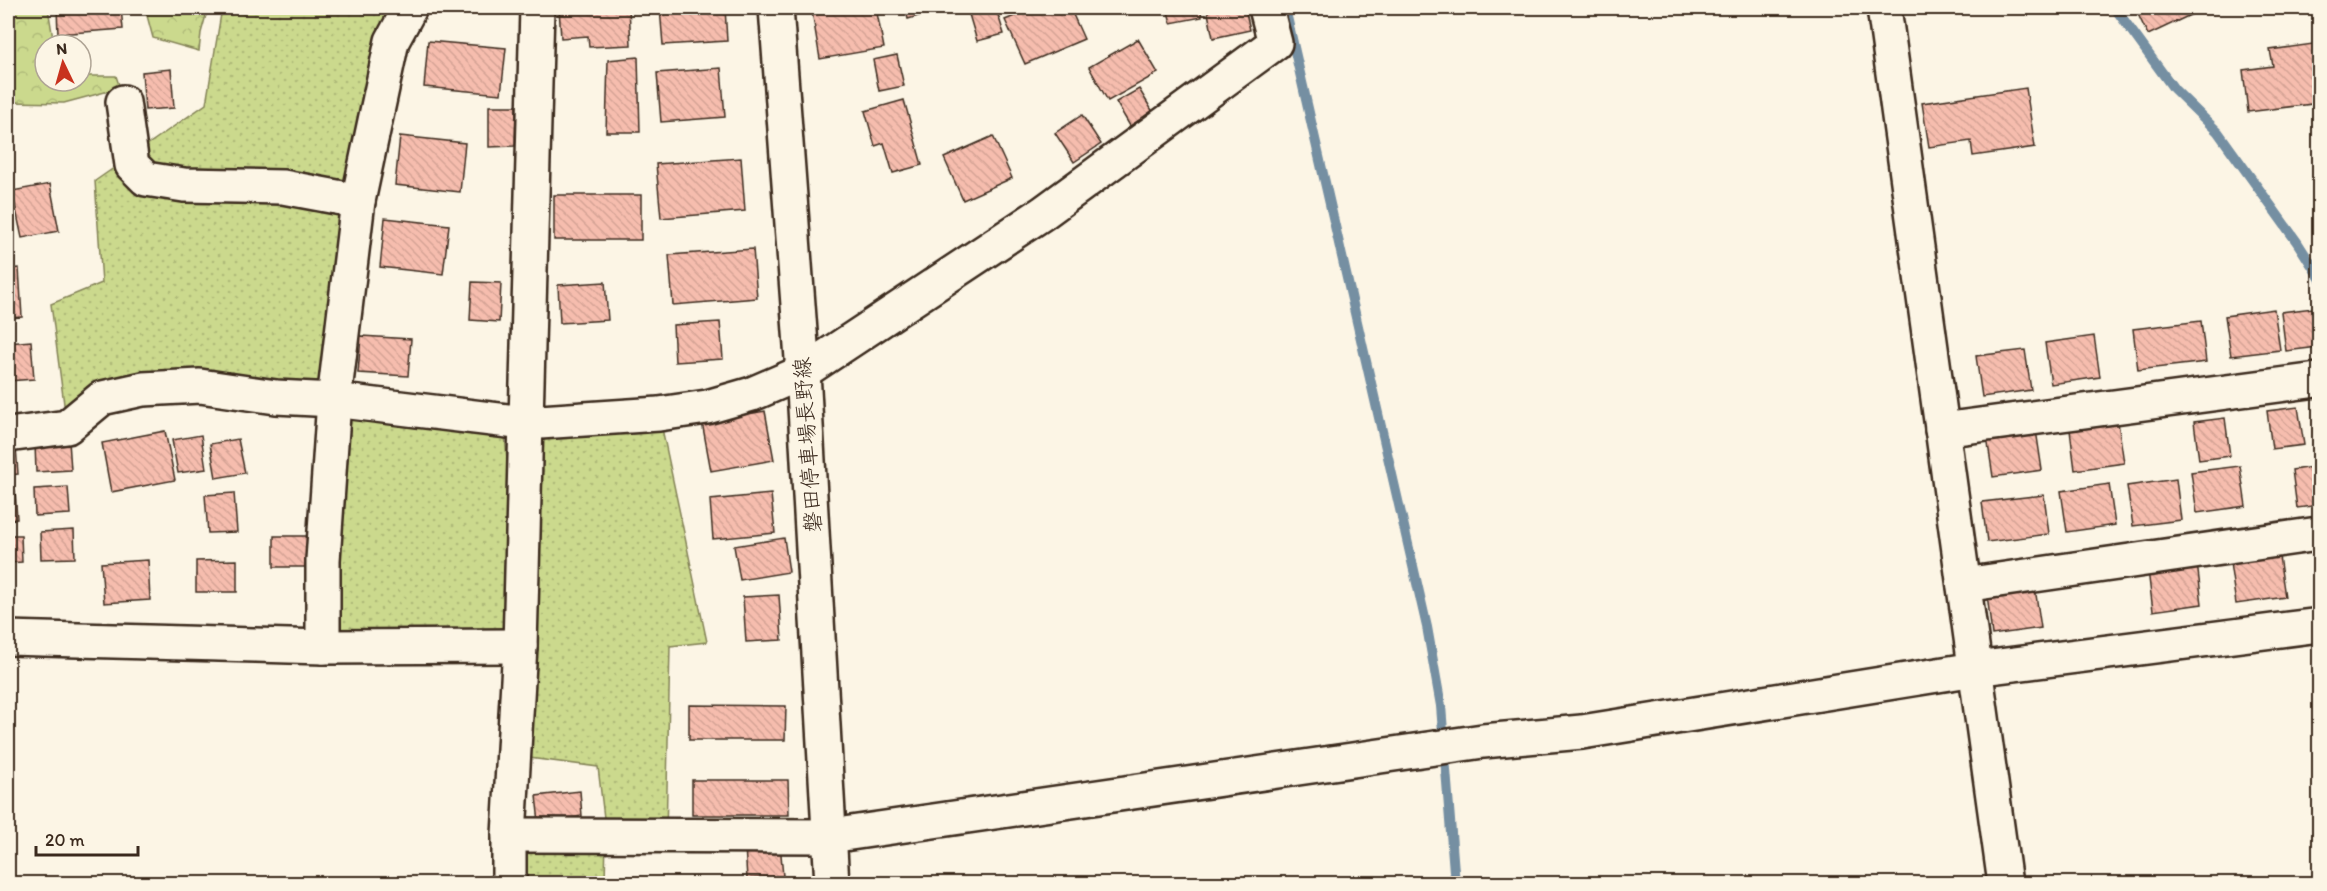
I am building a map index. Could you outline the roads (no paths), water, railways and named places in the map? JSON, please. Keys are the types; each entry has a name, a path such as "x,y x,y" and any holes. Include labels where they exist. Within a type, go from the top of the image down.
{"street":[{"path":"322,647 323,560 334,400 358,201 392,41 410,8"},
{"path":"509,884 509,835 520,646 537,8"},
{"name":"磐田停車場長野線","path":"776,8 803,372 832,884"},
{"path":"8,435 67,428 102,398 143,388 200,386 276,397 334,400 525,423 659,414 707,407 752,394 803,372 1043,213 1275,43 1266,8"},
{"path":"1884,8 2005,884"},
{"path":"123,102 132,165 146,179 184,184 283,187 358,201"},
{"path":"1942,430 2317,380"},
{"path":"1964,585 2318,534"},
{"path":"509,835 830,836 1471,742 1582,732 1975,669 2319,625"},
{"path":"8,638 322,647 520,646"}],"waterway":[{"path":"1285,8 1427,627 1441,706 1455,884"},
{"path":"2115,8 2174,89 2218,132 2320,278"}]}
